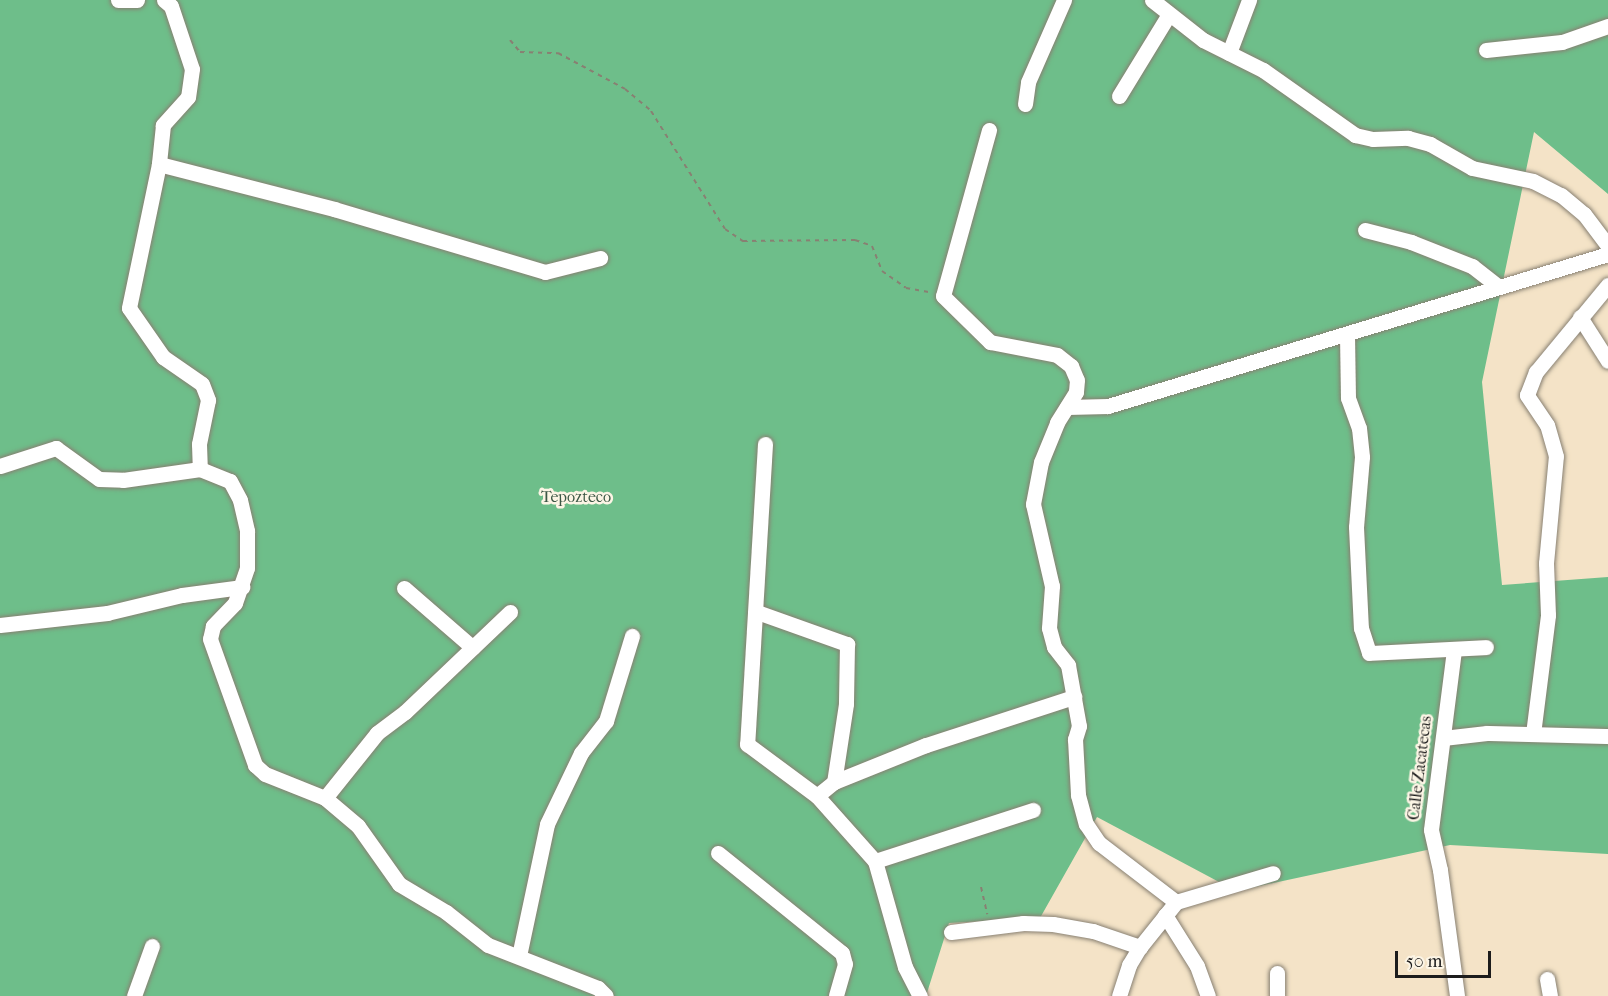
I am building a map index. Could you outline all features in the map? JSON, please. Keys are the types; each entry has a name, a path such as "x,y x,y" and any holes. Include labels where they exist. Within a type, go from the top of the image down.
{"street":[{"path":"118,0 137,0"},
{"path":"164,0 171,6 192,69 188,97 163,124 159,164 129,308 163,357 202,384 208,400 199,444 200,469"},
{"path":"1025,104 1028,82 1064,0"},
{"path":"1152,0 1203,40 1263,70 1355,135 1373,139 1408,138 1430,144 1472,168 1543,186 1584,214 1608,246"},
{"path":"1229,53 1249,0"},
{"path":"1119,96 1169,14"},
{"path":"1485,50 1562,42 1608,26"},
{"path":"989,130 943,296 990,342 1057,355 1071,366 1077,380 1041,462 1033,504 1052,586 1049,627 1054,647 1068,664 1079,726 1075,763 1086,824 1099,843 1176,902"},
{"path":"159,164 334,209 545,272 600,258"},
{"path":"1365,230 1411,242 1472,266 1499,286"},
{"path":"1067,407 1108,406 1347,335 1499,286 1608,255"},
{"path":"1533,734 1548,615 1546,563 1556,456 1547,425 1527,395 1536,372 1608,285"},
{"path":"1580,317 1608,361"},
{"path":"1347,335 1348,398 1359,428 1362,458 1356,527 1361,628 1369,652 1486,647"},
{"path":"765,444 757,612 747,744 817,796 875,861 905,967 920,996"},
{"path":"0,466 56,448 99,479 123,480 200,469 230,481 240,500 247,531 247,568 236,603 213,626 210,639 255,765 265,774 325,798 357,826 399,884 446,912 488,945 598,988 606,996"},
{"path":"0,625 107,613 183,595 242,587"},
{"path":"404,588 473,648"},
{"path":"325,798 377,733 405,712 510,612"},
{"path":"757,612 847,644 846,704 834,782"},
{"path":"519,956 547,824 581,753 606,721 632,636"},
{"name":"Calle Zacatecas","path":"1454,650 1431,830 1440,870 1456,996"},
{"path":"817,796 834,782 926,745 1074,698"},
{"path":"1443,738 1533,734 1608,736"},
{"path":"875,861 1033,810"},
{"path":"718,853 842,953 845,964 836,996"},
{"path":"1119,996 1129,965 1140,947 1176,902 1273,873"},
{"path":"1165,915 1197,966 1208,996"},
{"path":"951,932 989,926 1053,924 1093,931 1140,947"},
{"path":"134,996 152,946"},
{"path":"1276,973 1277,996"},
{"path":"1548,979 1550,996"}],"path":[{"path":"510,40 520,52 558,53 625,88 651,111 725,230 743,241 855,240 872,246 882,272 906,288 943,296"},
{"path":"981,888 989,926"}],"green space":[{"name":"Tepozteco","path":"0,0 1608,0 1608,194 1534,132 1482,382 1502,585 1608,577 1608,854 1450,845 1236,891 1097,817 1040,918 949,923 926,996 0,996"}]}
